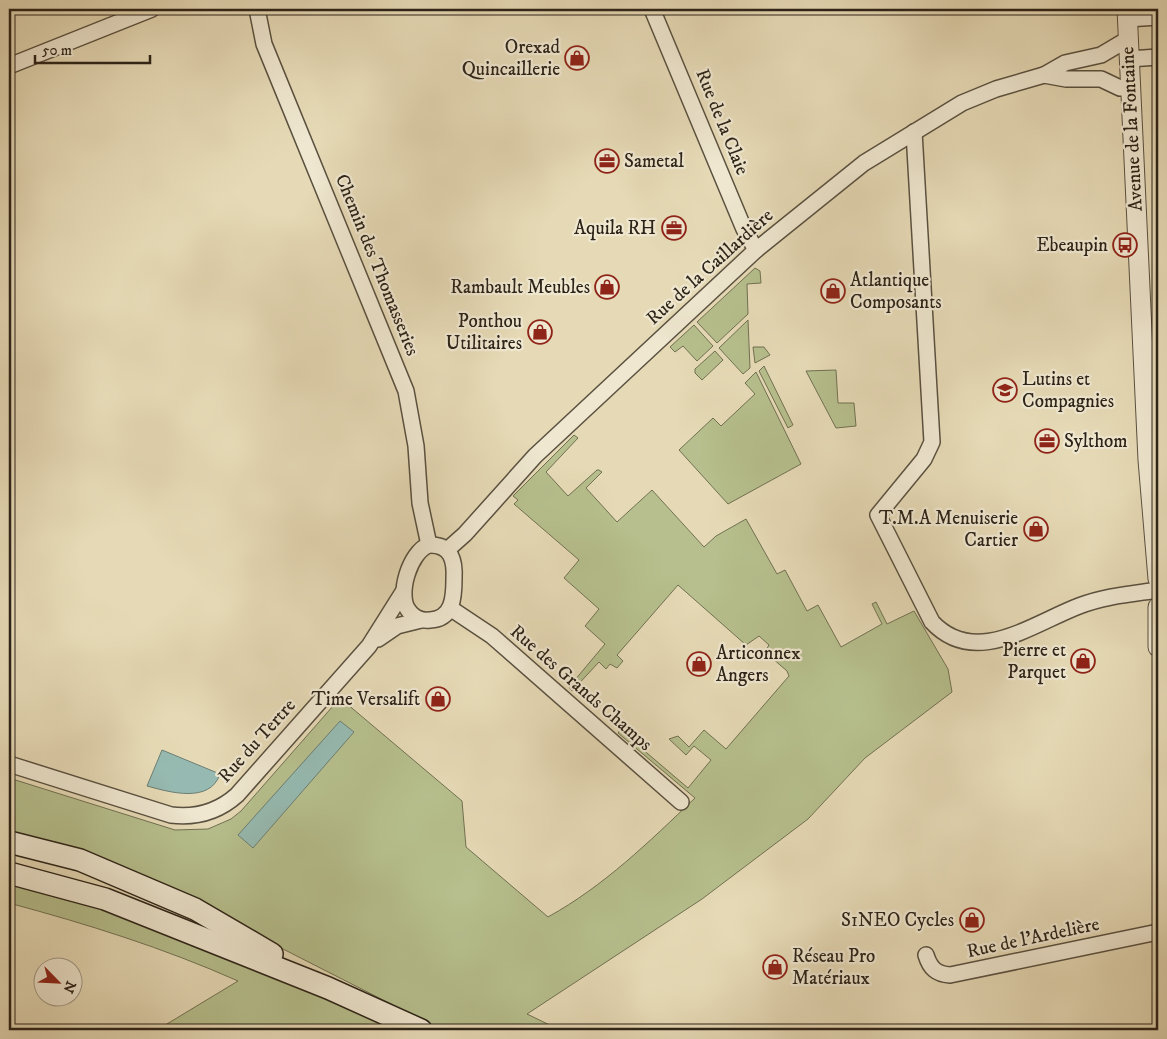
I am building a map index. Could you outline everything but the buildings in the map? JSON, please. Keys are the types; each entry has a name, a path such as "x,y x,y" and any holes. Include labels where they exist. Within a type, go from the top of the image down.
{"main road":[{"path":"9,842 80,860 195,909 328,988"},
{"path":"9,873 105,899 328,988 421,1030"}],"street":[{"path":"9,66 152,9"},
{"name":"Chemin des Thomasseries","path":"257,9 264,44 406,391 416,446 420,503 429,545"},
{"name":"Rue de la Claie","path":"652,9 744,229 756,250"},
{"path":"1127,14 1158,18"},
{"name":"Avenue de la Fontaine","path":"1127,14 1147,440 1158,579"},
{"name":"Rue de la Caillardière","path":"447,550 535,456 756,250 864,163 962,103 996,89 1044,75 1065,63 1101,55 1128,39"},
{"path":"1129,59 1158,57"},
{"name":"Rue de la Caillardière","path":"1044,75 1066,79 1101,79 1120,88 1131,87"},
{"path":"914,132 932,442 924,459 878,515 932,622 948,636 972,644 995,640 1081,606 1110,597 1158,590"},
{"path":"429,545 447,550 454,564 454,597 450,608 440,618 421,620 407,609 403,592 413,557 429,545"},
{"name":"Rue du Tertre","path":"9,764 171,815 190,816 212,811 237,795 369,646 403,592"},
{"path":"1158,607 1158,647"},
{"name":"Rue des Grands Champs","path":"450,608 492,636 681,802"},
{"name":"Rue du Tertre","path":"369,646 397,626 421,620"},
{"name":"Rue de l'Ardelière","path":"926,955 932,968 937,972 950,975 1158,932"}],"green space":[{"path":"755,268 760,271 761,283 747,284 748,314 717,343 697,322"},
{"path":"748,320 750,368 743,374 719,348"},
{"path":"694,325 713,346 697,361 683,346 675,352 670,347"},
{"path":"753,347 764,347 770,355 755,363"},
{"path":"715,351 723,360 702,380 695,373 695,369"},
{"path":"764,366 793,425 788,428 759,371"},
{"path":"836,370 838,403 854,403 856,426 836,428 806,371"},
{"path":"756,372 801,464 728,504 679,450 713,418 721,426 755,394 745,383"},
{"path":"574,435 578,438 546,472 568,496 599,470 602,472 586,488 617,522 652,490 704,547 716,536 746,519 777,574 785,570 807,611 818,605 841,647 882,624 872,604 876,602 887,624 914,611 948,669 952,692 865,758 808,819 702,899 527,1014 560,1030 442,1030 181,897 9,836 9,778 175,830 208,829 231,819 241,811 340,698 462,801 466,847 548,917 588,892 643,847 695,798 618,733 620,730 688,788 711,760 694,746 686,755 669,739 678,736 689,747 704,730 726,749 789,676 787,671 765,652 769,645 759,636 746,645 678,585 617,655 623,661 617,668 610,664 606,669 599,662 572,691 569,687 605,644 585,626 599,609 564,578 579,560 514,504 518,500 513,496"},
{"path":"9,876 214,948 397,1030 352,1030 342,1026 334,1030 157,1030 238,981 182,958 125,938 9,903"}],"water":[{"path":"340,721 354,732 253,848 238,835"},
{"path":"162,750 220,774 215,783 198,793 177,793 147,786"}],"place":[{"name":"Orexad Quincaillerie","path":"577,58"},
{"name":"Sametal","path":"607,161"},
{"name":"Aquila RH","path":"674,228"},
{"name":"Ebeaupin","path":"1125,245"},
{"name":"Rambault Meubles","path":"607,287"},
{"name":"Atlantique Composants","path":"833,291"},
{"name":"Ponthou Utilitaires","path":"540,332"},
{"name":"Lutins et Compagnies","path":"1005,390"},
{"name":"Sylthom","path":"1047,441"},
{"name":"T.M.A Menuiserie Cartier","path":"1036,529"},
{"name":"Pierre et Parquet","path":"1083,661"},
{"name":"Articonnex Angers","path":"699,664"},
{"name":"Time Versalift","path":"438,699"},
{"name":"S1NEO Cycles","path":"972,920"},
{"name":"Réseau Pro Matériaux","path":"775,967"}]}
